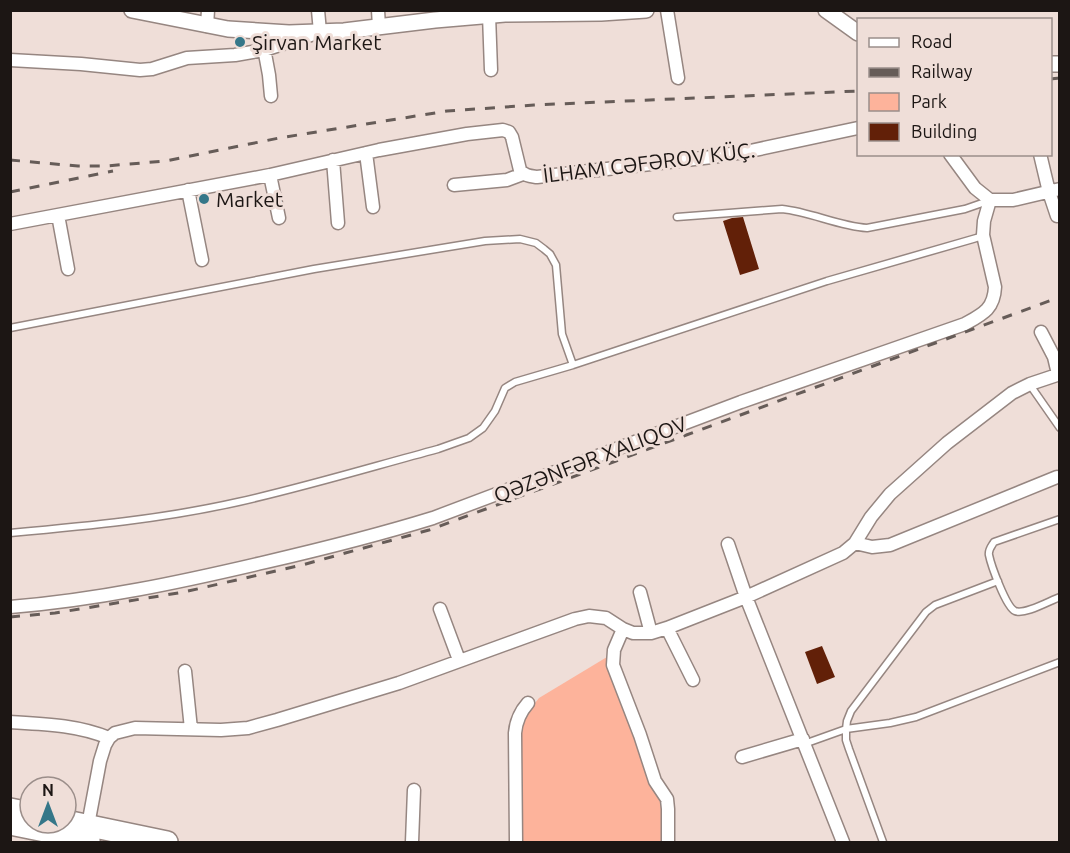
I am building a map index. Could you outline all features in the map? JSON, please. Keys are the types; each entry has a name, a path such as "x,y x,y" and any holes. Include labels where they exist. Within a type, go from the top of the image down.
{"highway":[{"path":"10,824 167,843"},
{"path":"78,827 94,834"}],"street":[{"path":"132,10 208,18 228,29 261,32 320,32 379,27 435,15 489,15 506,12 602,13 646,10"},
{"path":"318,10 320,32"},
{"path":"378,10 379,27"},
{"path":"667,10 678,78"},
{"path":"833,12 857,32"},
{"path":"489,15 491,70"},
{"path":"261,32 271,96"},
{"path":"10,60 140,70 160,67 187,58 235,55 264,50 320,32"},
{"name":"İLHAM CƏFƏROV KÜÇ.","path":"10,224 270,175 366,153 467,134 503,130 509,132 518,166 523,174 537,177 712,157 857,128"},
{"path":"366,153 373,207"},
{"path":"951,156 975,188 990,200 1014,200 1054,190"},
{"path":"1041,156 1054,190 1057,216"},
{"path":"333,160 338,223"},
{"path":"454,185 507,180 523,174"},
{"path":"270,175 279,218"},
{"path":"188,190 202,260"},
{"path":"10,607 147,589 328,548 398,529 741,402 965,324 990,308 995,295 983,235 990,200"},
{"path":"58,215 68,268"},
{"path":"94,834 100,761 105,745 115,733 135,728 239,729 277,720 399,683 575,619 589,616 606,618 633,633 651,633 746,597 843,553 855,543 876,510 890,494 947,443 1012,393 1059,374 1054,357 1041,332"},
{"path":"855,543 872,547 890,545 1058,476"},
{"path":"728,544 746,597 843,843"},
{"path":"640,592 651,633"},
{"path":"440,609 459,660"},
{"path":"667,628 693,680"},
{"path":"623,629 614,650 613,665 655,781 667,799 668,843"},
{"path":"185,671 191,729"},
{"path":"516,843 515,733 521,711 528,703"},
{"path":"10,722 82,729 110,738"},
{"path":"742,757 804,742"},
{"path":"412,843 414,790"}],"lane":[{"path":"677,217 782,209 795,210 854,227 867,228 965,209 990,200"},
{"path":"10,533 105,524 238,502 438,449 469,438 483,428 495,411 506,387 515,382 827,281 974,240 983,235"},
{"path":"10,328 314,269 486,241 520,240 536,243 550,254 556,265 562,334 573,365"},
{"path":"1030,384 1059,428"},
{"path":"1059,519 994,542 989,549 1008,606 1014,611 1024,612 1059,597"},
{"path":"883,843 846,740 847,722 851,711 926,612 935,605 998,581"},
{"path":"804,742 846,729 916,717 1059,663"}],"green space":[{"path":"607,657 662,798 661,842 519,842 521,721 539,698"}],"building":[{"path":"743,217 759,269 740,275 723,221"},
{"path":"822,646 835,677 817,684 805,652"}],"railway":[{"path":"1052,79 1060,78"},
{"path":"10,160 106,166 166,161 279,138 447,111 857,91"},
{"path":"10,192 113,171"},
{"path":"10,617 55,613 184,592 302,565 429,530 1060,297"}],"place":[{"name":"Şirvan Market","path":"240,42"},
{"name":"Market","path":"204,199"}]}
